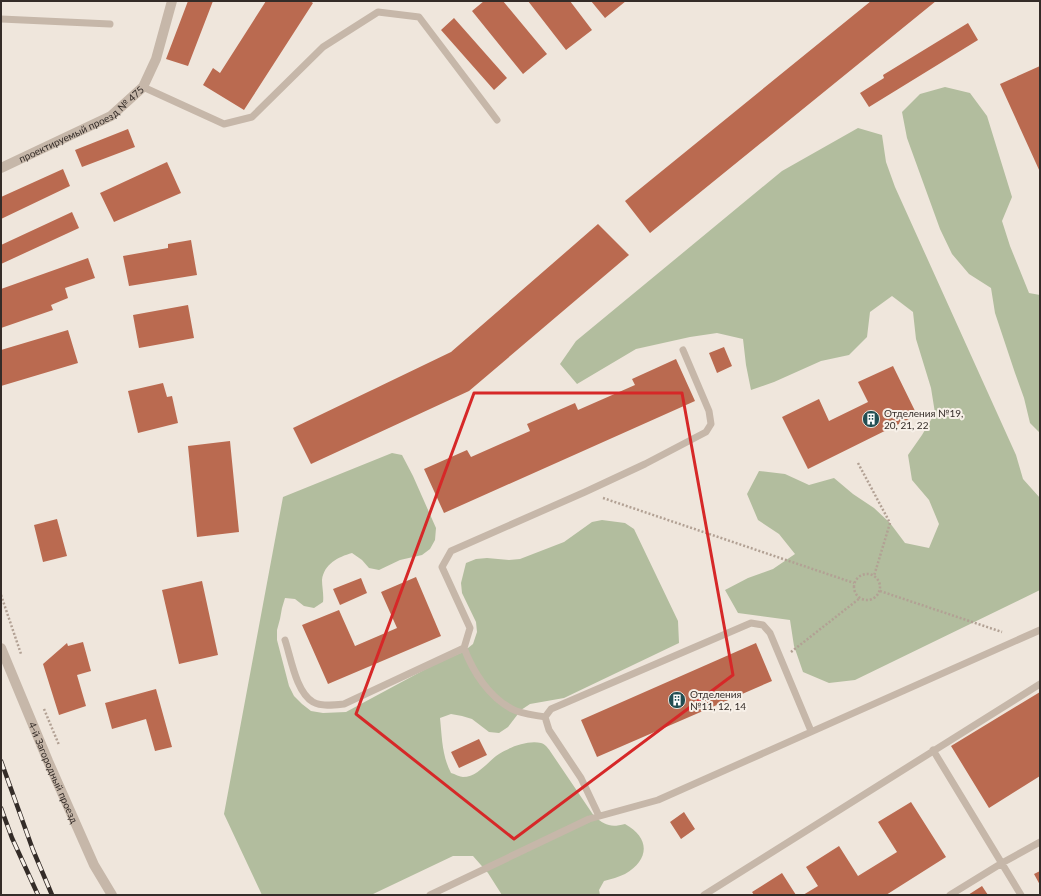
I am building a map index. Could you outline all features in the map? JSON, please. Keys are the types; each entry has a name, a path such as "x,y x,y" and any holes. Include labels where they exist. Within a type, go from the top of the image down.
{"street":[{"name":"проектируемый проезд № 475","path":"1,168 112,116 143,87 156,59 172,1"},
{"name":"4-й Загородный проезд","path":"1,648 48,761 94,865 112,895"}],"lane":[{"path":"143,87 224,124 252,117 323,47 378,12 419,17 496,120"},
{"path":"1,19 110,24"},
{"path":"545,717 513,710 482,684 464,648 470,628 442,567 451,551 645,464 706,432 711,424 708,410 683,350"},
{"path":"545,717 551,710 751,622 763,625 770,633 811,731"},
{"path":"430,895 589,819 658,800 1040,630"},
{"path":"285,640 301,690 314,702 329,706 344,704 464,648"},
{"path":"704,895 1040,684"},
{"path":"545,717 549,730 581,778 600,816"},
{"path":"933,750 1021,895"},
{"path":"950,895 1040,842"}],"path":[{"path":"858,463 890,522 874,576"},
{"path":"585,492 854,583"},
{"path":"863,574 874,576 880,585 880,591 877,596 866,600 860,598 854,589 854,583 863,574"},
{"path":"880,591 1021,639"},
{"path":"781,660 860,598"}],"highlighted area":[{"path":"474,393 682,393 733,675 514,839 356,714"}],"green space":[{"path":"945,87 970,93 987,116 1012,197 1002,221 1010,246 1029,293 1040,295 1040,433 1030,423 1024,398 995,313 991,288 969,274 952,254 940,229 907,138 902,112 920,94"},
{"path":"858,128 882,135 886,162 895,187 1016,455 1023,479 1040,498 1040,590 855,680 829,683 803,672 794,646 790,620 738,613 725,590 748,578 773,569 795,554 779,534 758,520 747,494 759,471 785,474 809,485 834,478 853,494 874,508 890,523 905,543 929,548 939,524 929,500 912,480 908,455 935,413 931,388 916,339 913,312 892,296 870,312 867,337 849,355 821,361 774,382 751,390 743,339 717,333 690,337 636,349 577,384 560,364 576,341 782,171"},
{"path":"392,453 402,455 413,476 436,528 435,540 430,549 422,555 400,560 379,570 369,568 362,560 352,553 337,559 329,565 323,574 323,602 314,608 304,606 295,599 285,598 277,630 277,640 289,686 294,696 311,711 323,713 346,712 437,663 463,652 473,644 477,632 476,622 462,593 461,583 466,563 476,559 487,558 509,560 520,559 564,542 592,522 602,520 625,523 634,529 678,621 679,643 564,698 530,704 521,710 508,727 499,733 489,732 472,719 462,716 451,714 440,718 444,753 451,773 462,777 468,776 478,772 495,757 508,749 530,742 541,743 549,750 594,816 601,822 608,825 615,826 625,824 639,836 643,842 644,849 643,855 639,862 625,874 604,881 599,890 600,895 502,895 488,873 473,856 453,856 371,895 262,895 224,814 283,497"}],"building":[{"path":"188,1 213,1 188,66 166,59"},
{"path":"266,1 310,1 313,3 244,110 203,85 213,68 220,73"},
{"path":"484,1 503,1 547,54 523,74 472,11"},
{"path":"528,1 570,1 592,30 566,50"},
{"path":"591,1 626,1 605,18"},
{"path":"871,1 936,1 650,233 625,201"},
{"path":"454,18 507,78 494,90 441,30"},
{"path":"968,23 978,40 869,107 860,93 884,78 883,75"},
{"path":"1040,66 1040,172 1000,84"},
{"path":"128,129 135,147 82,167 75,150"},
{"path":"167,162 181,193 114,222 100,193"},
{"path":"63,169 70,186 1,219 1,197"},
{"path":"72,212 79,228 1,264 1,245"},
{"path":"598,224 629,255 469,391 311,464 293,428 451,352"},
{"path":"191,240 197,275 129,286 123,256 168,248 168,244"},
{"path":"88,258 95,278 65,288 68,298 51,305 53,310 1,328 1,289"},
{"path":"188,305 194,338 139,348 133,315"},
{"path":"68,330 78,363 1,386 1,350"},
{"path":"724,347 732,366 717,373 709,353"},
{"path":"676,359 695,401 444,513 424,469 467,450 471,457 530,431 527,424 575,403 578,410 635,385 632,379"},
{"name":"Отделения №19, 20, 21, 22","path":"893,366 917,415 808,469 782,417 819,399 829,421 868,402 858,382"},
{"path":"163,383 167,397 172,396 178,423 138,433 128,391"},
{"path":"230,441 239,532 197,537 188,446"},
{"path":"57,519 67,556 43,562 34,525"},
{"path":"416,577 441,636 328,684 302,625 339,610 355,646 397,628 381,592"},
{"path":"361,578 367,593 340,605 333,589"},
{"path":"202,581 218,655 179,664 162,590"},
{"path":"83,642 91,671 77,675 86,706 59,715 43,664 67,643 68,646"},
{"name":"Отделения №11, 12, 14","path":"756,643 772,681 597,757 581,720"},
{"path":"156,689 172,747 155,751 146,719 112,729 105,703"},
{"path":"1040,692 1040,776 989,808 951,746"},
{"path":"479,739 487,755 459,768 451,752"},
{"path":"911,802 946,857 886,895 803,895 818,886 806,867 839,846 858,876 897,852 878,822"},
{"path":"684,812 695,829 681,839 670,822"},
{"path":"1040,871 1040,885 1034,874"},
{"path":"782,873 796,895 754,895 752,892"},
{"path":"982,886 988,895 968,895"}],"railway":[{"path":"1,761 33,850 52,895"},
{"path":"1,808 12,838 38,895"}],"place":[{"name":"Отделения №19, 20, 21, 22","path":"871,419"},
{"name":"Отделения №11, 12, 14","path":"677,700"}]}
